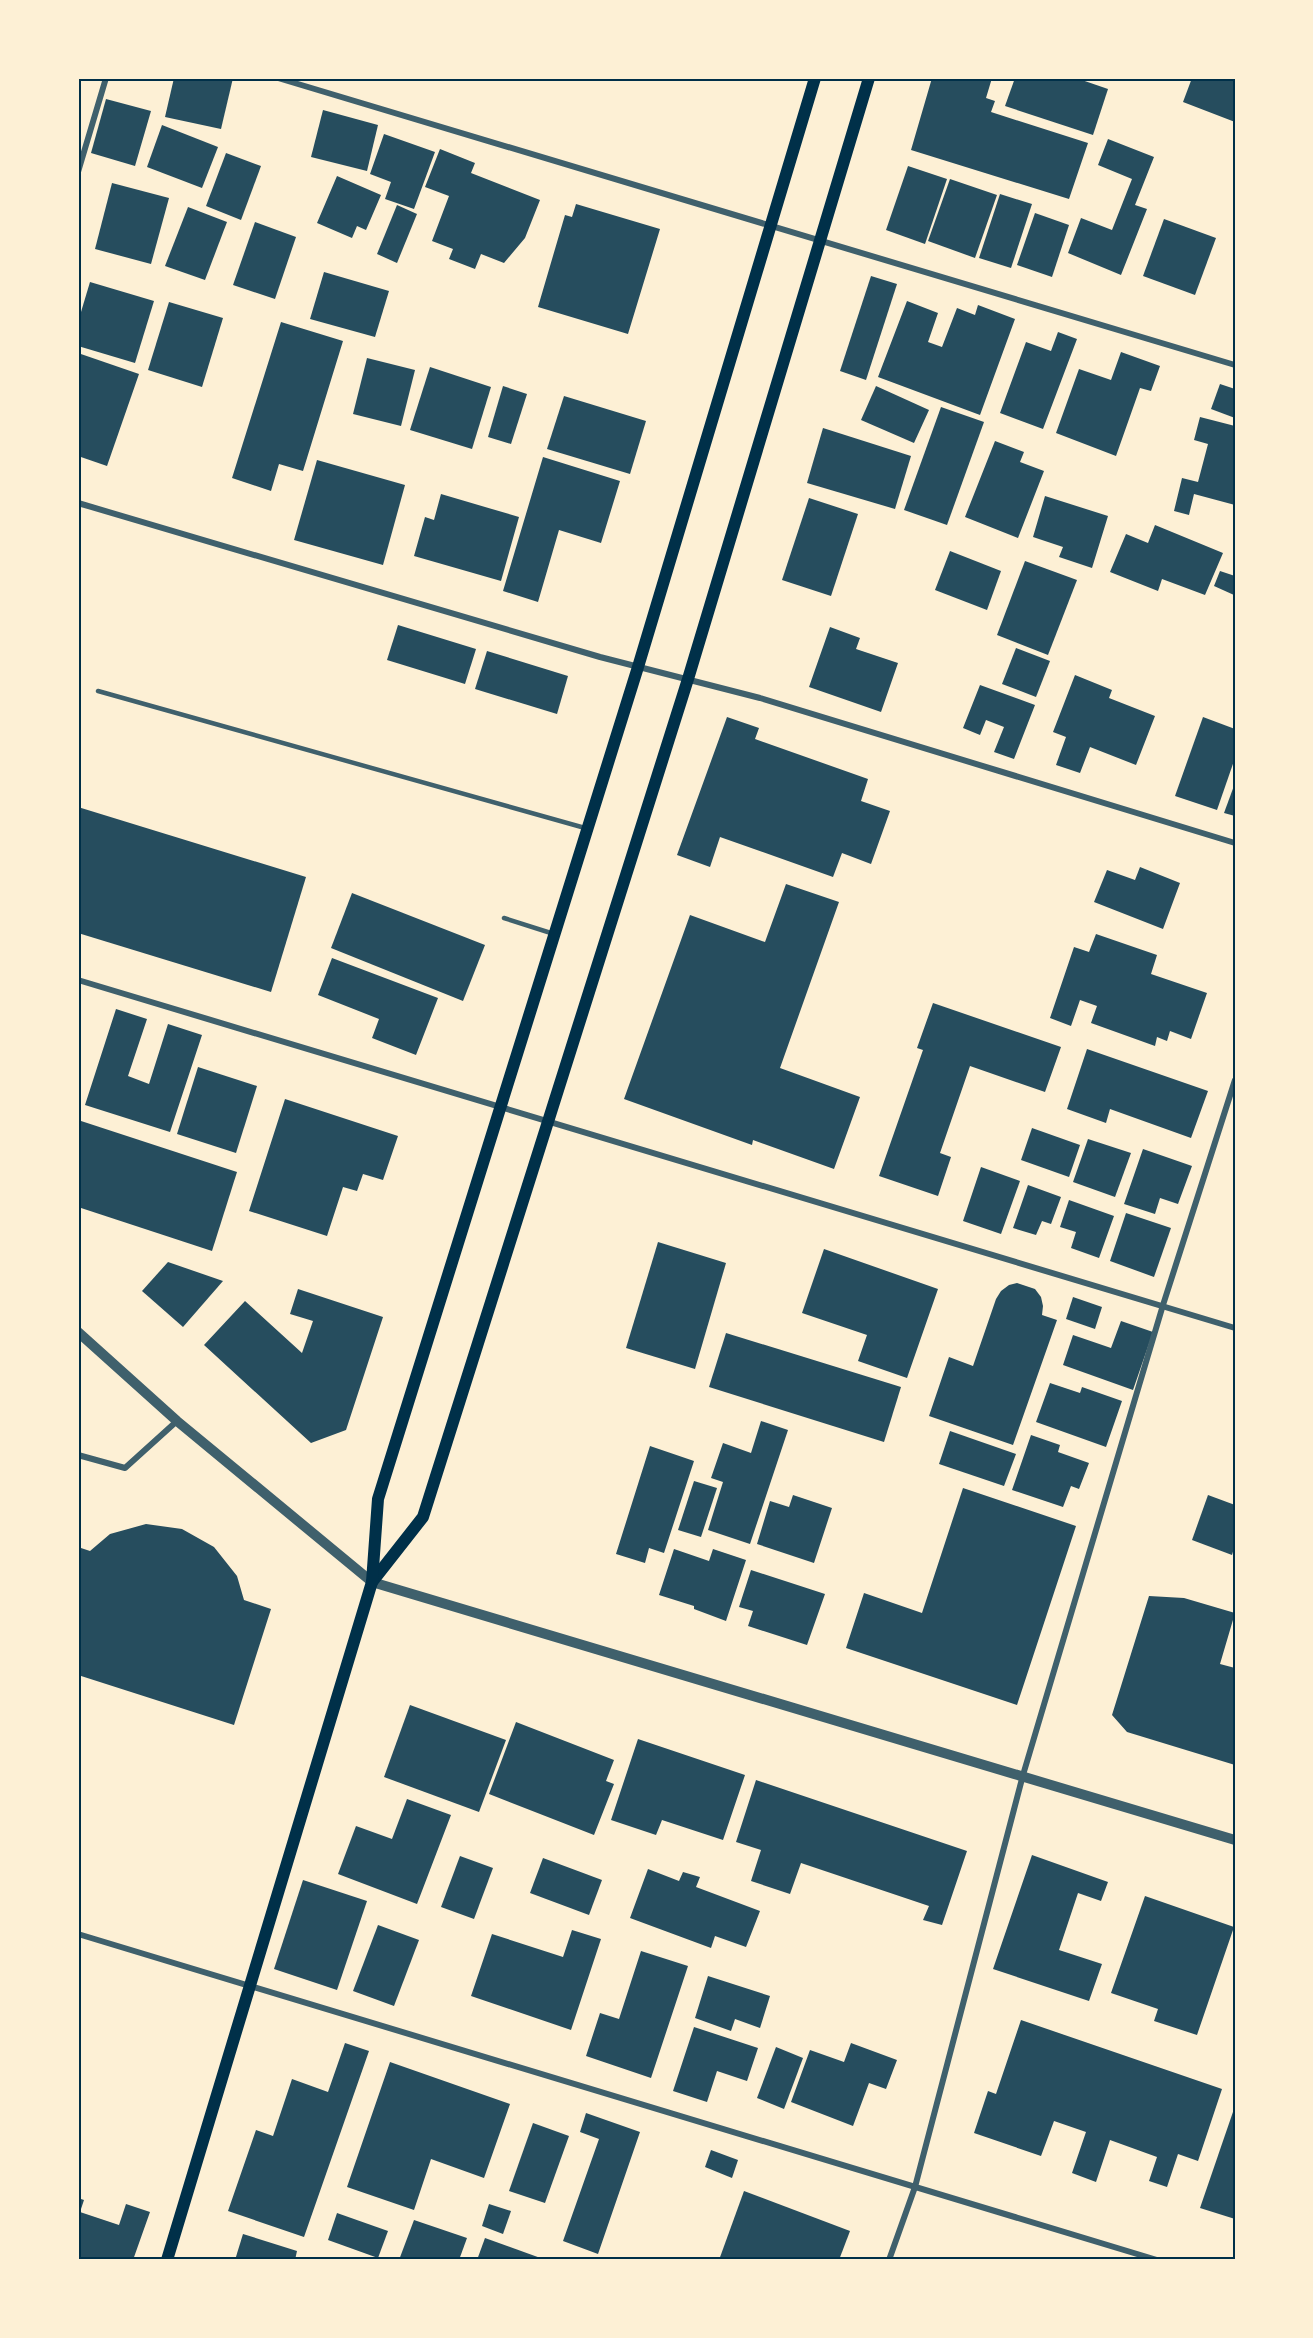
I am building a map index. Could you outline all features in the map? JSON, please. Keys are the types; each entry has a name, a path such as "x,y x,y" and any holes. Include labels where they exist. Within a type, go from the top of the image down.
{"main road":[{"path":"167,2260 372,1581 378,1499 638,667 815,78"},
{"path":"372,1581 423,1517 688,679 869,78"}],"street":[{"path":"78,172 106,78"},
{"path":"278,78 1235,365"},
{"path":"78,502 638,667 760,698 1235,843"},
{"path":"78,980 547,1123 1235,1328"},
{"path":"889,2260 915,2187 1023,1775 1162,1305 1235,1080"},
{"path":"78,1332 177,1420 372,1581 1235,1840"},
{"path":"78,1455 125,1468 177,1420"},
{"path":"78,1934 1157,2260"}],"lane":[{"path":"98,691 588,828"},
{"path":"504,918 554,934"}],"building":[{"path":"174,78 233,78 221,129 165,117"},
{"path":"932,78 992,78 986,98 995,101 991,112 1088,143 1069,199 911,150"},
{"path":"1015,78 1076,78 1108,89 1093,135 1005,106"},
{"path":"1192,78 1206,80 1207,78 1226,78 1235,81 1235,122 1183,102"},
{"path":"106,99 151,111 135,166 91,153"},
{"path":"323,110 378,125 367,171 311,157"},
{"path":"162,125 218,147 202,188 147,167"},
{"path":"384,134 435,152 414,209 385,199 391,182 370,174"},
{"path":"1108,139 1154,157 1135,205 1147,209 1121,275 1068,253 1081,218 1112,230 1132,179 1098,165"},
{"path":"440,149 475,163 471,173 540,200 525,238 504,263 481,254 475,269 449,259 453,249 432,241 449,196 425,187"},
{"path":"226,153 261,166 241,220 206,206"},
{"path":"908,166 947,179 925,244 886,230"},
{"path":"337,176 381,195 366,230 357,226 352,238 317,223"},
{"path":"950,179 997,195 975,258 928,241"},
{"path":"112,183 169,198 151,264 95,249"},
{"path":"1000,194 1032,204 1011,268 979,258"},
{"path":"576,204 660,229 628,334 538,307 565,215 572,217"},
{"path":"397,205 417,214 397,263 377,254"},
{"path":"188,207 227,222 205,280 165,266"},
{"path":"1035,213 1069,225 1052,277 1017,265"},
{"path":"1164,219 1216,238 1195,295 1143,276"},
{"path":"255,222 296,237 275,299 233,285"},
{"path":"324,272 389,291 375,337 310,319"},
{"path":"871,276 897,284 866,380 840,371"},
{"path":"90,282 154,301 135,363 78,346 78,322"},
{"path":"907,301 938,313 928,342 942,347 957,308 975,315 978,305 1015,319 980,415 878,377"},
{"path":"169,302 223,318 202,387 148,370"},
{"path":"281,322 343,341 303,471 279,464 271,491 232,478"},
{"path":"1058,332 1077,339 1043,429 1000,413 1026,342 1051,351"},
{"path":"1121,352 1160,366 1151,391 1140,388 1116,456 1056,433 1079,369 1111,380"},
{"path":"78,353 139,374 107,466 78,456"},
{"path":"367,358 415,370 401,426 353,414"},
{"path":"430,367 491,387 472,449 410,430"},
{"path":"1220,384 1235,389 1235,418 1211,409"},
{"path":"503,386 527,394 511,444 488,437"},
{"path":"876,386 929,410 914,443 861,420"},
{"path":"564,396 646,421 630,474 547,449"},
{"path":"941,407 984,422 947,525 904,510"},
{"path":"1200,417 1235,426 1235,505 1194,494 1189,515 1174,511 1182,478 1198,482 1208,444 1194,440"},
{"path":"823,428 911,456 895,509 807,483"},
{"path":"995,441 1024,452 1020,462 1044,471 1018,538 965,517"},
{"path":"543,457 620,481 601,543 559,530 538,602 503,591"},
{"path":"317,460 405,485 383,565 294,540"},
{"path":"441,494 519,517 501,581 414,556 425,517 434,520"},
{"path":"1045,496 1108,516 1092,568 1059,557 1063,547 1033,537"},
{"path":"809,498 858,514 831,596 782,580"},
{"path":"1155,525 1223,553 1205,595 1162,579 1158,591 1110,572 1126,534 1148,543"},
{"path":"950,551 1001,571 987,610 935,590"},
{"path":"1025,561 1077,580 1048,655 997,635"},
{"path":"1220,571 1235,576 1234,595 1214,586"},
{"path":"398,625 476,649 465,684 387,660"},
{"path":"830,627 860,638 856,649 898,663 881,712 809,687"},
{"path":"1016,648 1050,661 1036,697 1002,684"},
{"path":"487,651 568,676 557,714 475,689"},
{"path":"1075,675 1112,690 1109,698 1155,716 1136,765 1090,747 1080,773 1056,765 1066,737 1053,732"},
{"path":"980,685 1035,705 1014,759 994,752 1004,727 986,720 980,735 963,728"},
{"path":"727,717 759,728 755,739 868,779 861,801 890,811 871,864 842,853 833,877 720,837 710,867 677,855"},
{"path":"1203,717 1235,729 1235,758 1217,810 1175,796"},
{"path":"1235,783 1235,816 1224,813"},
{"path":"78,807 306,877 271,992 78,933"},
{"path":"1140,867 1180,883 1163,929 1094,902 1107,870 1135,880"},
{"path":"786,884 839,902 780,1068 860,1097 834,1169 753,1140 752,1145 624,1099 690,915 765,942"},
{"path":"352,893 485,945 463,1001 331,948"},
{"path":"1096,934 1157,955 1151,974 1207,993 1191,1039 1170,1031 1167,1041 1157,1037 1155,1046 1091,1023 1097,1006 1080,1000 1071,1026 1050,1018 1074,947 1089,952"},
{"path":"332,958 438,998 416,1055 372,1038 379,1019 318,995"},
{"path":"933,1003 1061,1047 1045,1092 970,1066 940,1153 951,1157 938,1196 879,1176 923,1050 917,1048"},
{"path":"116,1009 147,1019 128,1076 149,1084 168,1024 202,1035 170,1132 85,1105"},
{"path":"1087,1049 1208,1091 1191,1138 1110,1109 1106,1123 1067,1109"},
{"path":"198,1067 257,1086 236,1153 177,1134"},
{"path":"285,1099 398,1136 383,1180 363,1174 357,1191 343,1187 327,1236 249,1211"},
{"path":"78,1120 237,1172 212,1251 78,1207"},
{"path":"1032,1128 1080,1145 1069,1177 1021,1160"},
{"path":"1088,1139 1131,1153 1115,1197 1073,1182"},
{"path":"1143,1149 1192,1166 1178,1204 1160,1198 1155,1214 1124,1204"},
{"path":"981,1167 1020,1181 1001,1234 963,1221"},
{"path":"1028,1185 1061,1197 1051,1224 1042,1221 1036,1235 1013,1228"},
{"path":"1069,1200 1114,1216 1099,1258 1071,1248 1076,1232 1060,1227"},
{"path":"1126,1213 1171,1228 1154,1277 1110,1261"},
{"path":"658,1242 726,1263 695,1369 626,1348"},
{"path":"824,1249 938,1289 907,1378 858,1361 867,1335 802,1313"},
{"path":"168,1262 223,1281 183,1327 142,1291"},
{"path":"1017,1283 1035,1289 1041,1297 1042,1315 1057,1320 1013,1445 929,1416 949,1357 973,1366 996,1299 1001,1291"},
{"path":"298,1289 383,1317 346,1430 311,1443 204,1345 245,1301 302,1353 313,1321 290,1314"},
{"path":"1073,1297 1102,1307 1095,1329 1066,1319"},
{"path":"1121,1321 1153,1332 1133,1390 1063,1365 1073,1335 1111,1348"},
{"path":"726,1333 901,1387 884,1442 709,1387"},
{"path":"1050,1383 1080,1393 1082,1387 1122,1401 1106,1447 1036,1422"},
{"path":"761,1421 788,1430 750,1544 708,1530 723,1482 711,1478 723,1443 751,1453"},
{"path":"950,1431 1016,1454 1004,1486 939,1464"},
{"path":"1031,1435 1060,1445 1058,1452 1089,1463 1079,1489 1071,1486 1063,1507 1012,1490"},
{"path":"650,1446 694,1461 664,1553 649,1548 645,1563 616,1554"},
{"path":"694,1481 717,1488 701,1537 678,1530"},
{"path":"963,1488 1076,1526 1017,1705 846,1648 864,1593 922,1613"},
{"path":"793,1495 832,1508 814,1563 757,1544 770,1501 789,1507"},
{"path":"1208,1495 1235,1505 1235,1545 1232,1555 1192,1540"},
{"path":"146,1524 182,1529 214,1547 237,1576 244,1600 271,1609 234,1725 78,1675 78,1547 90,1551 110,1534"},
{"path":"674,1549 709,1561 713,1549 746,1560 726,1621 694,1609 694,1606 659,1595"},
{"path":"751,1570 825,1594 807,1645 748,1626 753,1611 739,1607"},
{"path":"1149,1596 1184,1598 1235,1613 1220,1664 1235,1668 1235,1765 1127,1732 1112,1715"},
{"path":"410,1705 506,1740 479,1812 384,1777"},
{"path":"516,1722 614,1760 606,1781 614,1784 594,1835 489,1794"},
{"path":"638,1739 745,1775 723,1840 662,1820 656,1835 611,1820"},
{"path":"756,1780 967,1851 942,1925 923,1920 929,1906 801,1863 790,1894 751,1881 761,1850 736,1842"},
{"path":"407,1799 451,1815 417,1904 338,1874 356,1826 392,1839"},
{"path":"1032,1855 1108,1882 1101,1901 1078,1893 1059,1950 1102,1964 1089,2001 993,1969"},
{"path":"460,1856 493,1868 474,1919 441,1907"},
{"path":"543,1858 602,1880 589,1915 530,1893"},
{"path":"648,1869 679,1881 683,1872 700,1877 696,1887 760,1911 746,1947 715,1936 711,1948 630,1918"},
{"path":"303,1880 367,1901 337,1990 274,1969"},
{"path":"1145,1896 1234,1927 1197,2035 1154,2021 1158,2009 1111,1993"},
{"path":"378,1925 419,1940 394,2006 353,1991"},
{"path":"572,1930 601,1939 571,2030 471,1996 492,1934 563,1957"},
{"path":"641,1951 688,1966 651,2078 586,2056 600,2013 619,2019"},
{"path":"708,1976 770,1996 760,2028 735,2019 731,2031 695,2018"},
{"path":"1021,2020 1222,2089 1198,2161 1178,2154 1167,2187 1149,2181 1157,2157 1110,2140 1096,2182 1072,2173 1086,2132 1054,2121 1041,2156 974,2133 988,2091 996,2094"},
{"path":"694,2027 758,2048 747,2081 717,2071 707,2102 673,2091"},
{"path":"345,2043 369,2051 304,2237 228,2211 256,2130 273,2136 292,2079 328,2092"},
{"path":"851,2043 897,2060 886,2089 869,2083 853,2126 791,2102 810,2050 844,2062"},
{"path":"776,2047 803,2058 784,2109 757,2098"},
{"path":"390,2062 510,2104 484,2178 431,2159 414,2210 347,2187"},
{"path":"1235,2106 1235,2219 1200,2208"},
{"path":"586,2113 640,2132 598,2254 563,2241 599,2139 580,2132"},
{"path":"533,2123 569,2136 545,2203 509,2191"},
{"path":"711,2150 738,2160 732,2178 705,2167"},
{"path":"744,2191 850,2231 839,2260 719,2260"},
{"path":"78,2198 84,2200 80,2212 119,2225 126,2204 150,2212 133,2260 124,2257 123,2260 78,2260"},
{"path":"489,2204 511,2211 503,2234 482,2226"},
{"path":"337,2213 388,2231 378,2258 328,2240"},
{"path":"414,2220 467,2238 459,2260 399,2260"},
{"path":"243,2234 297,2251 295,2260 235,2260"},
{"path":"485,2238 546,2260 477,2260"}]}
